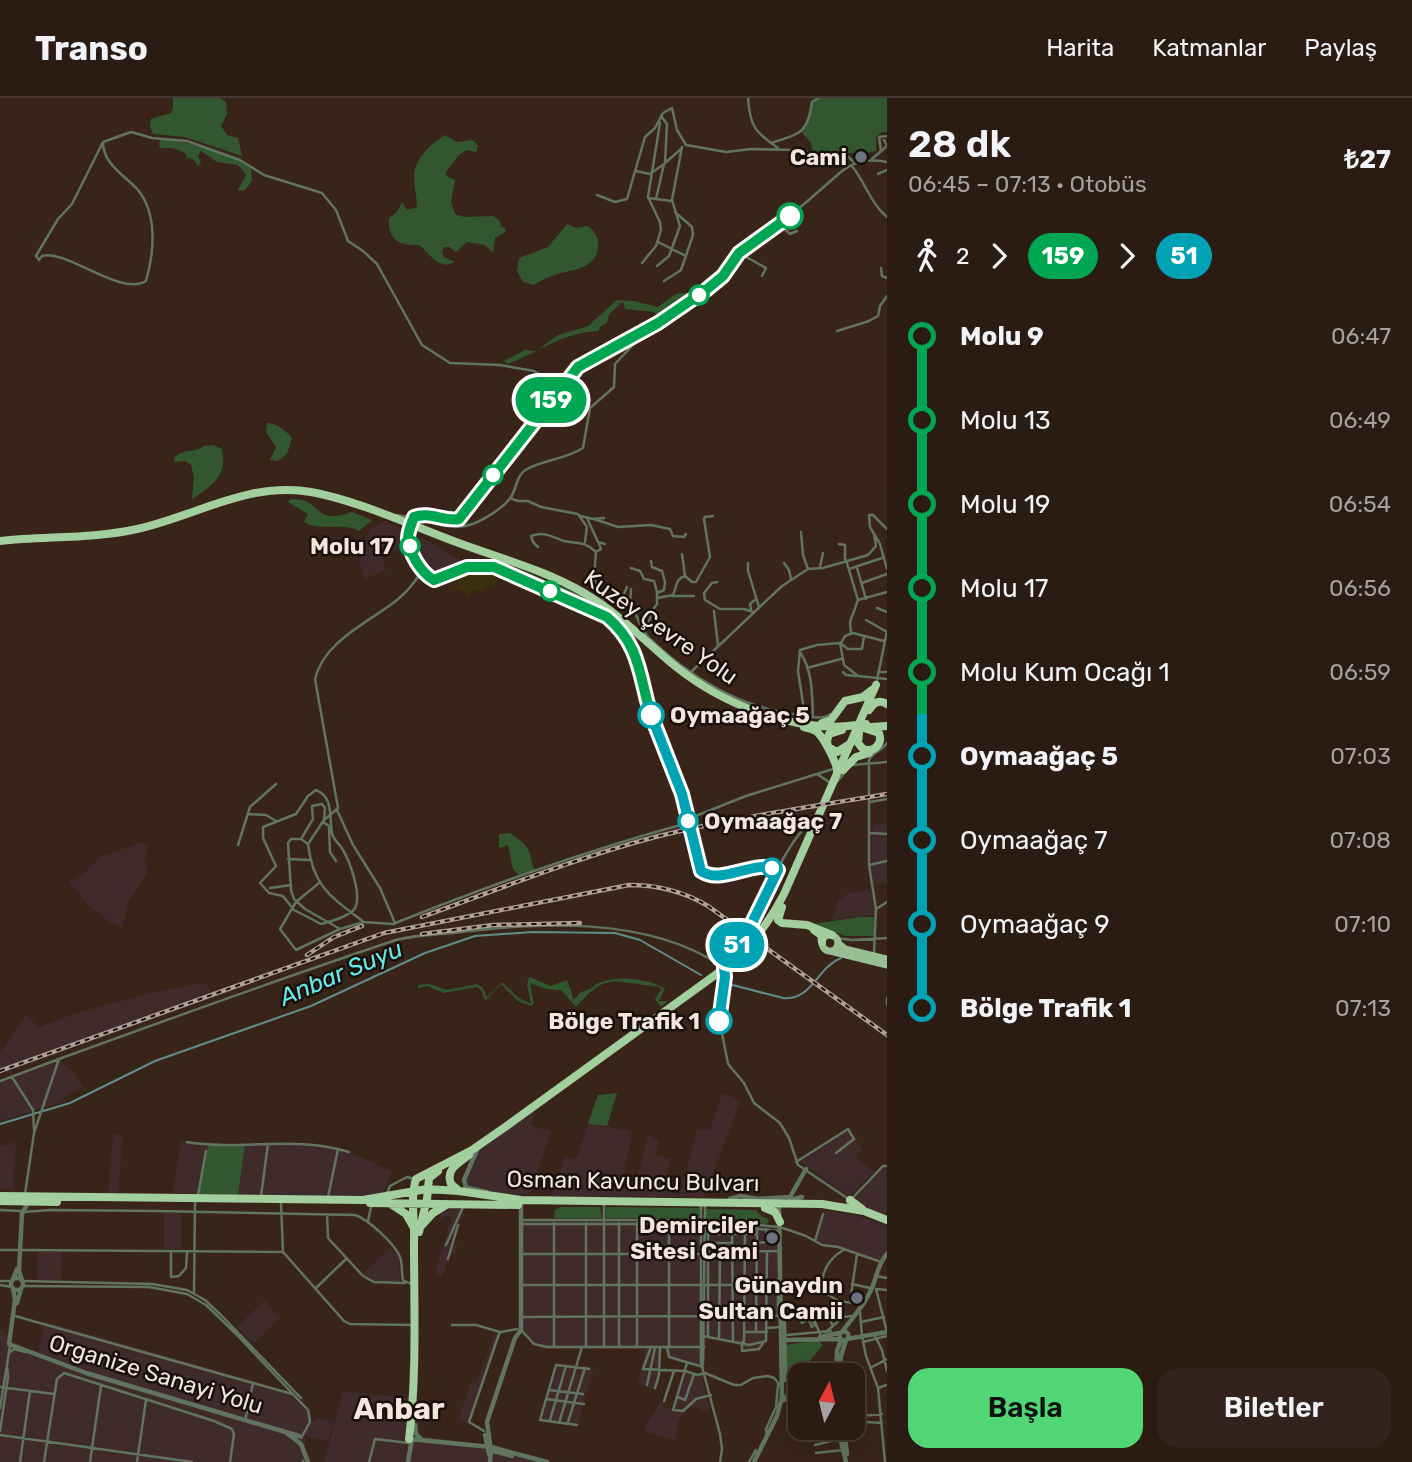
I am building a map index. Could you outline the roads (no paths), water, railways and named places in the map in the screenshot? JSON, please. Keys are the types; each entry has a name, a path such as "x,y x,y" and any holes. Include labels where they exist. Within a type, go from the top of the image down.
{"highway":[{"name":"Kuzey Çevre Yolu","path":"0,542 122,532 266,490 322,494 575,588 609,609 701,685 743,706 788,720 860,727"},
{"name":"Kuzey Çevre Yolu","path":"0,542 93,538 135,531 171,523 254,494 288,492 321,496 574,590 607,611 699,686 733,705 803,725 860,727"},
{"path":"788,720 827,722 845,701 859,699 875,684"},
{"path":"875,684 878,695 887,703"},
{"path":"840,943 807,925 779,922 779,915 836,778 876,693 875,684"},
{"path":"726,968 750,945 776,909 860,727 875,684"},
{"path":"867,713 876,702 887,703"},
{"path":"771,718 816,731 835,759 836,778"},
{"path":"851,743 841,751 834,752 829,749 827,741 832,732 887,722"},
{"path":"836,778 856,757 878,749 887,733"},
{"path":"462,1190 450,1184 449,1173 475,1151 746,952 762,935 786,898"},
{"path":"762,935 777,926 802,926 817,931 822,942"},
{"path":"410,1440 414,1393 417,1231 413,1203 414,1184 422,1174 472,1150 710,980"},
{"path":"410,1440 418,1400 410,1284 417,1231 426,1203 429,1178 433,1173 475,1151"},
{"name":"Osman Kavuncu Bulvarı","path":"389,1200 414,1184 427,1189 462,1190 521,1203 533,1199 742,1198 781,1206 804,1202 844,1207 886,1219"},
{"name":"Osman Kavuncu Bulvarı","path":"0,1196 24,1204 196,1200 281,1203 389,1200 449,1205 764,1204 833,1210 886,1219"},
{"path":"241,1199 261,1196 362,1197 372,1201"},
{"name":"Osman Kavuncu Bulvarı","path":"4,1201 24,1204 241,1199 372,1201"},
{"path":"389,1200 405,1212 417,1231"},
{"path":"850,1200 864,1211"},
{"path":"764,1204 775,1212 781,1226"},
{"path":"417,1231 430,1215 449,1205"},
{"path":"781,1206 781,1226"}],"main road":[{"path":"887,959 840,943 824,948 822,942 825,936 840,943 887,965"}],"street":[{"path":"748,98 751,122 758,133 781,149"},
{"path":"771,143 801,132 808,122 812,102 818,98"},
{"path":"597,195 615,202 626,200 645,137 672,108 684,146 672,201 680,224 668,258 657,266"},
{"path":"661,117 667,123 665,163 684,146 726,152 742,149 781,149 821,156 844,153 855,163"},
{"path":"642,263 658,242 661,224 648,198 661,117"},
{"path":"103,142 106,156 140,193 148,211 153,242 146,281 138,285 92,272 51,254 36,259 58,219 72,204 103,142 131,132 152,138 187,141 240,160 264,174 322,194 336,210 348,241 377,264 422,345 450,363 500,365 534,371 542,376 550,387 548,400 542,411"},
{"path":"872,159 881,151 886,141 880,137 881,151"},
{"path":"638,333 632,346 615,364 614,387 590,408 583,448 525,470 510,498 478,523 458,527 455,525 581,363 638,333 658,323 713,284 739,253 780,225 850,165 872,159 887,162"},
{"path":"636,171 653,173 664,164 656,199"},
{"path":"850,165 859,175 877,208 887,218"},
{"path":"878,174 887,170"},
{"path":"648,198 672,201"},
{"path":"664,281 680,271 693,231 674,211"},
{"path":"780,225 790,234 797,231"},
{"path":"658,242 686,256"},
{"path":"739,253 766,268 762,276"},
{"path":"881,268 882,276 887,278"},
{"path":"838,331 869,321 878,315 887,296"},
{"path":"879,311 887,311"},
{"path":"510,498 594,519 615,527 654,526 670,529 674,536 684,537 686,534"},
{"path":"385,516 391,513 403,517 430,515 457,521"},
{"path":"862,583 887,572 880,544 868,518 870,515 887,529"},
{"path":"581,516 587,528 585,542"},
{"path":"682,554 685,576 693,583 696,582 710,557 704,519 713,516"},
{"path":"414,517 409,531 410,546 422,571 434,580 467,567 494,567 607,617 617,626 632,647 639,664 652,719 675,773 700,869 704,874 715,875 768,867 778,870"},
{"path":"587,518 601,549 596,552"},
{"path":"594,519 604,518"},
{"path":"801,532 803,557 808,569"},
{"path":"538,547 533,542 532,535 545,534 561,540 585,542 596,552 597,591 606,600 630,606"},
{"path":"692,671 752,611 808,569 855,560 871,554 876,546 874,534"},
{"path":"599,544 605,544"},
{"path":"839,544 845,545 846,560 858,600 850,622 851,633"},
{"path":"820,568 823,553"},
{"path":"849,569 884,558"},
{"path":"651,561 652,567 662,571 665,581 664,590 657,596"},
{"path":"748,563 759,607"},
{"path":"784,563 792,580"},
{"path":"857,567 866,599"},
{"path":"631,568 640,572 644,579 654,582 657,596 657,605 642,628"},
{"path":"395,923 380,888 357,853 337,810 315,677 330,651 355,629 398,599 422,571"},
{"path":"672,596 678,579 685,576"},
{"path":"717,582 711,584 704,593 705,600 722,609 752,611"},
{"path":"620,603 629,589 630,606 642,628 648,637 674,660 718,689 775,712 827,717 841,700 887,679"},
{"path":"858,600 887,592"},
{"path":"657,596 694,596"},
{"path":"752,611 750,604 756,598"},
{"path":"877,608 887,612"},
{"path":"714,611 718,646"},
{"path":"866,620 887,631 875,684"},
{"path":"875,684 846,668 841,659 840,643 851,633 884,641"},
{"path":"800,652 817,645 840,643 848,649 862,649 864,636"},
{"path":"800,652 797,666 805,716"},
{"path":"800,652 812,691 813,717"},
{"path":"807,668 841,659"},
{"path":"843,672 846,675 858,676"},
{"path":"878,672 887,672"},
{"path":"873,956 876,909 869,865 869,764 870,756 879,752 887,743"},
{"path":"836,778 852,765 887,762"},
{"path":"817,774 836,778"},
{"path":"319,883 296,902 280,930 296,951 340,929 364,922 395,923 564,860 688,821 746,796 817,774 836,778"},
{"path":"238,845 250,807 276,784"},
{"path":"316,790 325,797 331,815 333,837 344,851 354,878 356,904 351,912 329,922 318,923 292,908 285,897 269,893 260,883 276,866 263,838 262,829 266,824 276,821 296,814 308,796 316,790"},
{"path":"870,802 887,799"},
{"path":"301,839 313,819 313,805 320,803 324,806 324,821 329,826 330,852 336,861"},
{"path":"308,844 324,821 337,810"},
{"path":"248,814 266,815 276,821"},
{"path":"821,814 811,820 796,838 750,927 733,950 726,968 719,1018 726,1060 744,1083 754,1103 780,1124 789,1138 796,1162 850,1200"},
{"path":"870,834 887,834"},
{"path":"340,929 296,902 288,859 289,842 294,839 301,839 308,844 319,883 364,922"},
{"path":"288,859 311,860"},
{"path":"869,865 887,861"},
{"path":"270,888 291,885"},
{"path":"876,909 887,902"},
{"path":"0,1081 326,962 391,941 506,927 612,928 687,946 726,968"},
{"path":"840,943 887,938"},
{"path":"887,998 887,1005"},
{"path":"34,1133 59,1059"},
{"path":"0,1408 15,1300 12,1284 17,1272 34,1133 33,1110 12,1077"},
{"path":"796,1162 848,1129 854,1139 836,1153"},
{"path":"187,1142 227,1145 298,1143 349,1152"},
{"path":"261,1196 268,1143"},
{"path":"328,1197 338,1148"},
{"path":"194,1294 196,1200 206,1151"},
{"path":"475,1151 462,1190 475,1188 503,1196 533,1199"},
{"path":"844,1207 883,1166 887,1166"},
{"path":"764,1204 789,1197 806,1170"},
{"path":"389,1200 387,1189 392,1184 407,1177 414,1184"},
{"path":"794,1191 804,1202"},
{"path":"742,1198 764,1204 792,1200 804,1202"},
{"path":"368,1221 372,1201"},
{"path":"281,1203 283,1252 346,1323 415,1326"},
{"path":"489,1449 484,1420 519,1328 521,1203"},
{"path":"0,1210 24,1204 50,1210 355,1215 368,1221 399,1254 401,1276 410,1284"},
{"path":"449,1205 511,1208 521,1220 704,1222 781,1226 821,1245 887,1265"},
{"path":"604,1205 604,1347"},
{"path":"703,1206 703,1367 722,1444 720,1462"},
{"path":"448,1259 463,1207"},
{"path":"815,1241 823,1214"},
{"path":"327,1215 328,1238 368,1280 410,1284"},
{"path":"446,1245 459,1220"},
{"path":"554,1222 554,1347"},
{"path":"559,1423 584,1347 586,1222"},
{"path":"619,1222 619,1347"},
{"path":"637,1222 637,1347"},
{"path":"669,1222 668,1356 703,1367"},
{"path":"704,1222 708,1234 704,1253 704,1285"},
{"path":"732,1225 733,1341"},
{"path":"745,1226 766,1229 781,1226"},
{"path":"745,1226 742,1352 760,1349 766,1340 767,1252"},
{"path":"781,1226 779,1317 781,1386 784,1400"},
{"path":"753,1462 780,1405 786,1337 781,1226"},
{"path":"756,1332 757,1228"},
{"path":"766,1229 767,1242"},
{"path":"708,1234 757,1234"},
{"path":"756,1243 778,1241"},
{"path":"708,1243 732,1243"},
{"path":"0,1250 283,1252"},
{"path":"10,1344 22,1284 19,1250"},
{"path":"843,1250 828,1262 822,1278 825,1290 838,1301 850,1303 859,1310 870,1368 881,1404 885,1462"},
{"path":"520,1254 779,1251"},
{"path":"167,1285 172,1252"},
{"path":"170,1275 178,1276 186,1268 187,1252"},
{"path":"719,1339 720,1252"},
{"path":"850,1303 857,1254"},
{"path":"838,1363 838,1348 874,1289 881,1262 887,1254"},
{"path":"316,1289 346,1258"},
{"path":"876,1276 887,1278"},
{"path":"0,1283 167,1285 194,1294 220,1314 289,1390 301,1398"},
{"path":"12,1284 149,1287 187,1294 213,1312 310,1413 310,1422 299,1437 306,1462"},
{"path":"852,1284 887,1290"},
{"path":"520,1285 779,1285"},
{"path":"786,1337 863,1337 887,1333 874,1289"},
{"path":"801,1316 802,1323 838,1301"},
{"path":"825,1310 833,1326"},
{"path":"821,1337 843,1317 859,1310"},
{"path":"15,1316 253,1383 289,1390"},
{"path":"703,1347 706,1337 704,1316"},
{"path":"520,1317 779,1317"},
{"path":"861,1322 884,1317"},
{"path":"810,1319 814,1326"},
{"path":"810,1319 821,1337 838,1348"},
{"path":"452,1325 476,1325 501,1332 519,1328"},
{"path":"744,1332 781,1327"},
{"path":"519,1328 535,1345 554,1347 703,1347"},
{"path":"489,1462 487,1419 519,1328"},
{"path":"826,1332 831,1331"},
{"path":"484,1432 469,1422 501,1332"},
{"path":"875,1336 887,1371"},
{"path":"706,1337 749,1345 763,1343"},
{"path":"838,1363 844,1337"},
{"name":"Organize Sanayi Yolu","path":"10,1344 27,1353 86,1373 299,1437"},
{"path":"656,1347 643,1369 705,1373 734,1385 760,1376 772,1377 781,1386"},
{"path":"647,1385 656,1347"},
{"path":"655,1388 659,1370 656,1347"},
{"path":"9,1353 14,1349 27,1353"},
{"path":"870,1368 885,1360"},
{"path":"687,1363 673,1410 682,1411 695,1400 711,1395"},
{"path":"568,1424 587,1369 556,1365 540,1420 550,1422 559,1423 568,1424 577,1425"},
{"path":"550,1422 566,1366"},
{"path":"664,1401 674,1371"},
{"path":"44,1462 57,1379 65,1373 232,1429 234,1434 230,1462"},
{"path":"677,1397 685,1400 694,1374"},
{"path":"708,1383 714,1377"},
{"path":"245,1421 253,1383"},
{"path":"90,1462 101,1385"},
{"path":"878,1388 887,1385"},
{"path":"3,1387 54,1394"},
{"path":"3,1387 0,1433 192,1462"},
{"path":"549,1390 583,1394"},
{"path":"20,1462 30,1391"},
{"path":"753,1462 779,1417 788,1395"},
{"path":"136,1462 146,1399"},
{"path":"546,1399 584,1404"},
{"path":"881,1404 887,1402"},
{"path":"865,1416 887,1411"},
{"path":"865,1422 882,1423"},
{"path":"415,1424 416,1434 422,1439"},
{"path":"369,1462 374,1439 410,1440 489,1449 536,1462"},
{"path":"410,1440 422,1439 489,1449 547,1462"},
{"path":"407,1462 410,1440"},
{"path":"815,1445 833,1440"},
{"path":"840,1440 847,1462"},
{"path":"845,1440 847,1462"},
{"path":"753,1462 756,1450"},
{"path":"816,1454 843,1450"}],"waterway":[{"name":"Anbar Suyu","path":"0,1124 70,1103 155,1061 311,1006 425,953 475,936 532,932 615,933 640,940 701,975"},
{"path":"717,981 783,998 793,998 808,989 826,968 841,958"}],"railway":[{"path":"422,917 567,864 655,837 742,818 887,794"},
{"path":"0,1071 384,933 629,885 670,890 708,906 887,1035"},
{"path":"422,934 493,925 580,923"},
{"path":"307,955 334,937 362,926"}],"place":[{"name":"Cami","path":"861,157"},
{"name":"Molu 17","path":"410,546"},
{"name":"Oymaağaç 5","path":"651,715"},
{"name":"Oymaağaç 7","path":"688,821"},
{"name":"Bölge Trafik 1","path":"719,1021"},
{"name":"Demirciler Sitesi Cami","path":"772,1238"},
{"name":"Günaydın Sultan Camii","path":"857,1298"}],"district":[{"name":"Anbar","path":"399,1409"}]}
